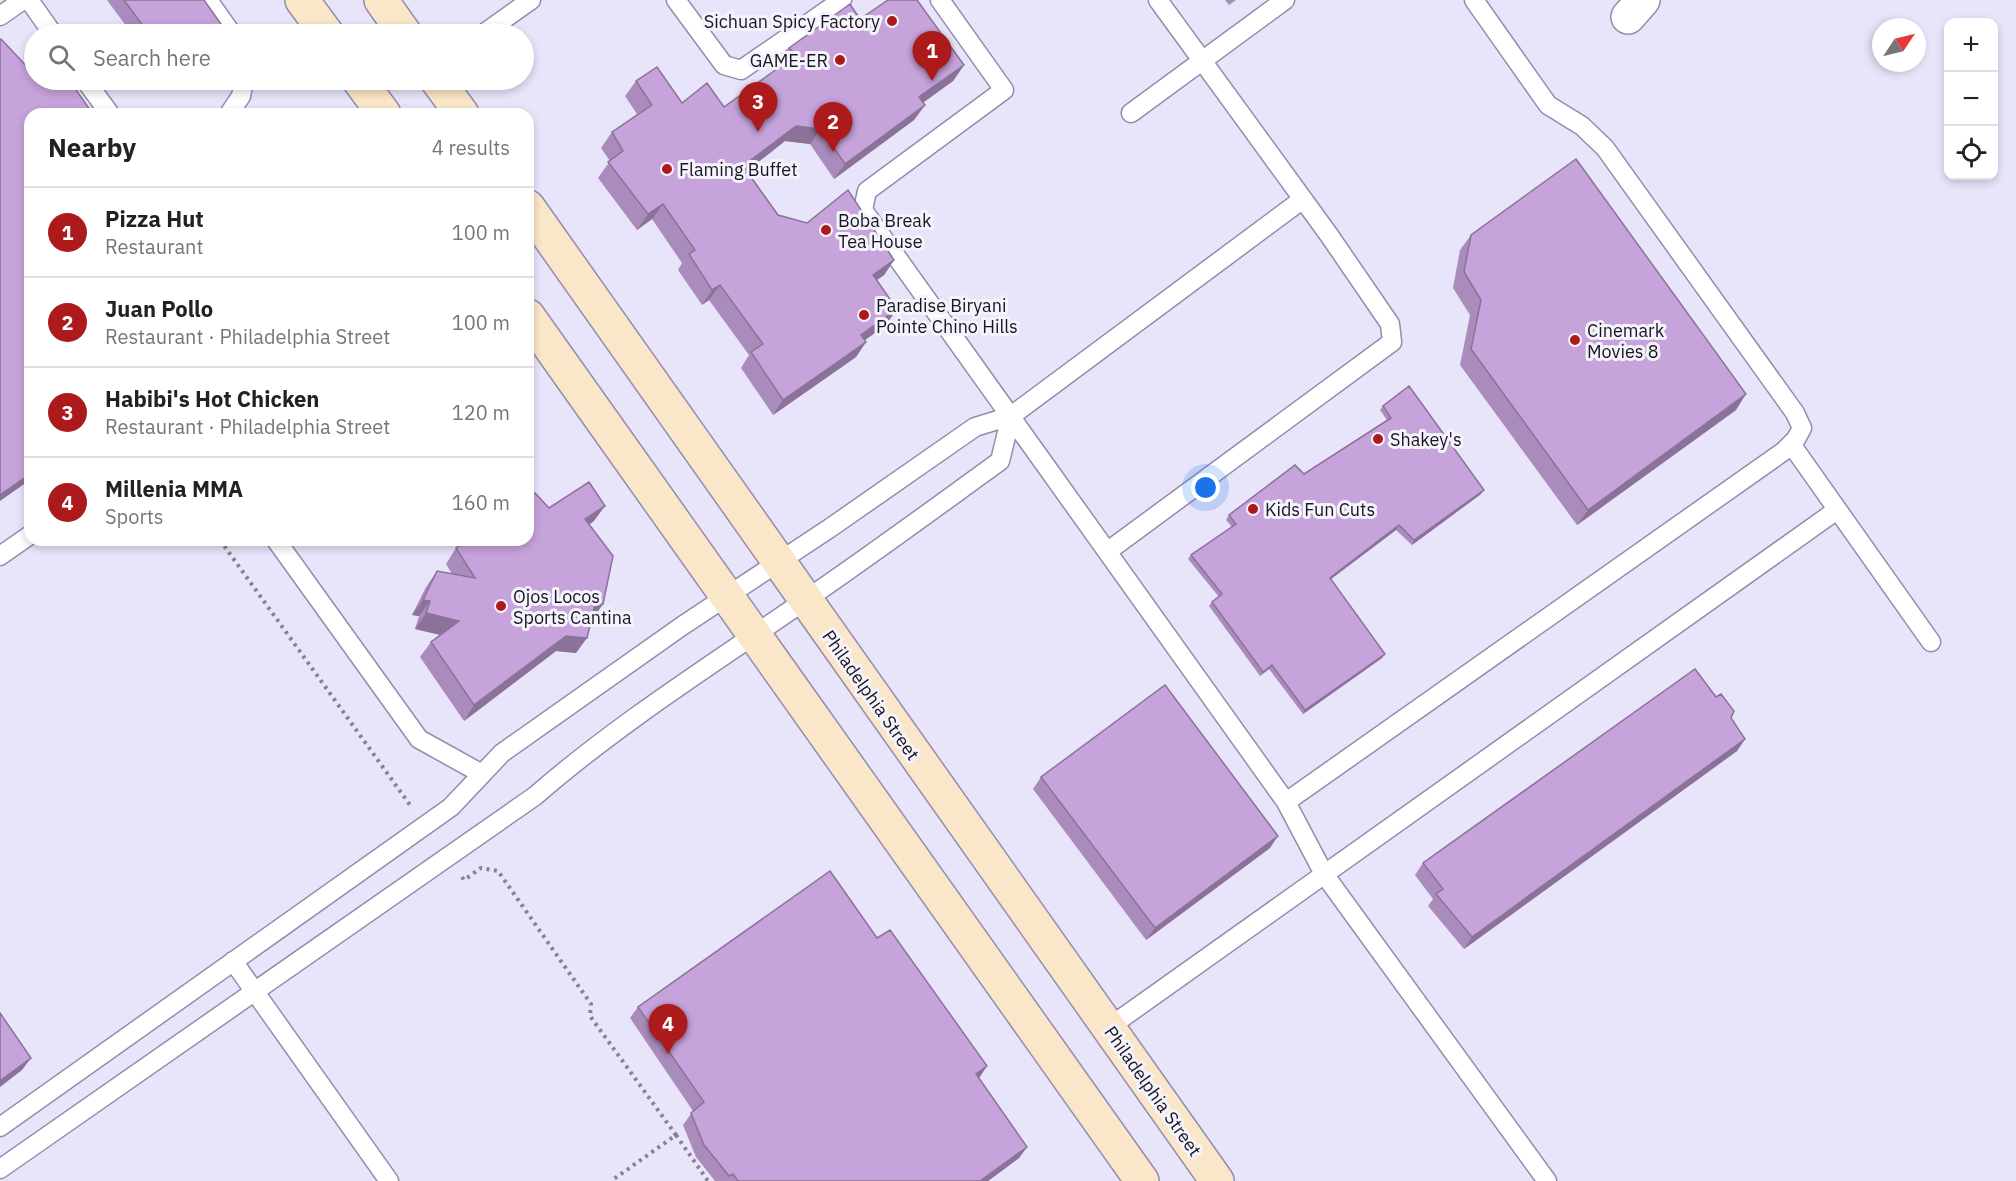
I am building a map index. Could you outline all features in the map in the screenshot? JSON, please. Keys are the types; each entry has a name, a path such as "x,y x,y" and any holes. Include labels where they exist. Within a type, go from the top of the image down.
{"main road":[{"path":"302,0 320,24"},
{"path":"381,0 398,24"},
{"path":"366,90 380,108"},
{"path":"444,90 458,108"},
{"name":"Philadelphia Street","path":"534,216 804,601 1217,1181"},
{"path":"534,325 1142,1181"}],"lane":[{"path":"0,16 23,0"},
{"path":"28,0 46,24"},
{"path":"208,0 225,24"},
{"path":"497,24 531,0"},
{"path":"676,0 724,65 741,70 842,0"},
{"path":"940,0 1004,90 867,191 862,210 1286,802 1324,874 1547,1181"},
{"path":"1108,551 1392,342 1390,324 1303,199 1158,0"},
{"path":"1131,113 1285,0"},
{"path":"1286,802 1791,444 1802,428 1781,394 1605,148 1582,126 1548,105 1474,0"},
{"path":"92,90 106,108"},
{"path":"233,108 242,90"},
{"path":"0,1127 451,807 502,753 682,626 727,598 975,427 1011,416 1303,199"},
{"path":"0,1169 536,796 581,756 1000,461 1011,416"},
{"path":"1791,444 1931,642"},
{"path":"1108,1028 1837,510"},
{"path":"0,556 24,540"},
{"path":"280,546 419,739 482,774"},
{"path":"233,961 389,1181"}],"path":[{"path":"676,1135 708,1181"}],"building":[{"path":"124,0 204,0 221,24 142,24"},
{"path":"888,0 917,0 964,65 919,97 925,105 845,164 821,129 796,126 743,166 778,215 807,223 848,190 894,260 873,275 897,309 861,335 866,342 783,400 751,352 763,344 720,285 712,290 689,254 695,250 663,204 648,214 608,162 623,151 612,132 652,105 636,81 657,67 682,103 707,83 724,107 796,55 789,48 850,4 860,19"},
{"path":"0,40 24,64 24,90 76,90 89,108 24,108 24,478 0,495"},
{"name":"Cinemark Movies 8","path":"1576,159 1746,394 1588,510 1471,349 1481,300 1464,272 1471,235"},
{"path":"1409,386 1484,490 1414,540 1399,525 1330,578 1385,654 1305,710 1272,665 1263,672 1212,602 1222,594 1191,555 1236,524 1229,515 1295,465 1304,474 1391,418 1383,406"},
{"name":"Ojos Locos Sports Cantina","path":"589,482 605,506 585,519 613,556 603,604 595,604 587,638 566,636 474,705 431,642 459,621 426,613 430,601 423,600 437,571 475,578 456,548 459,546 534,546 534,494 549,508"},
{"path":"1695,669 1716,697 1721,694 1734,711 1731,718 1745,739 1472,937 1436,894 1443,889 1423,863"},
{"path":"1165,685 1278,836 1155,928 1041,777"},
{"path":"830,871 877,938 890,930 987,1066 976,1074 1027,1147 980,1181 738,1181 733,1174 729,1176 704,1145 691,1113 704,1102 638,1007"},
{"path":"0,1013 31,1058 0,1081"}],"place":[{"name":"Sichuan Spicy Factory","path":"892,21"},
{"name":"GAME-ER","path":"840,60"},
{"name":"Pizza Hut","path":"932,81"},
{"name":"Habibi's Hot Chicken","path":"758,132"},
{"name":"Juan Pollo","path":"833,152"},
{"name":"Flaming Buffet","path":"667,169"},
{"name":"Boba Break Tea House","path":"826,230"},
{"name":"Paradise Biryani Pointe Chino Hills","path":"864,315"},
{"name":"Cinemark Movies 8","path":"1575,340"},
{"name":"Shakey's","path":"1378,439"},
{"name":"Kids Fun Cuts","path":"1253,509"},
{"name":"Ojos Locos Sports Cantina","path":"501,606"},
{"name":"Millenia MMA","path":"668,1054"}]}
